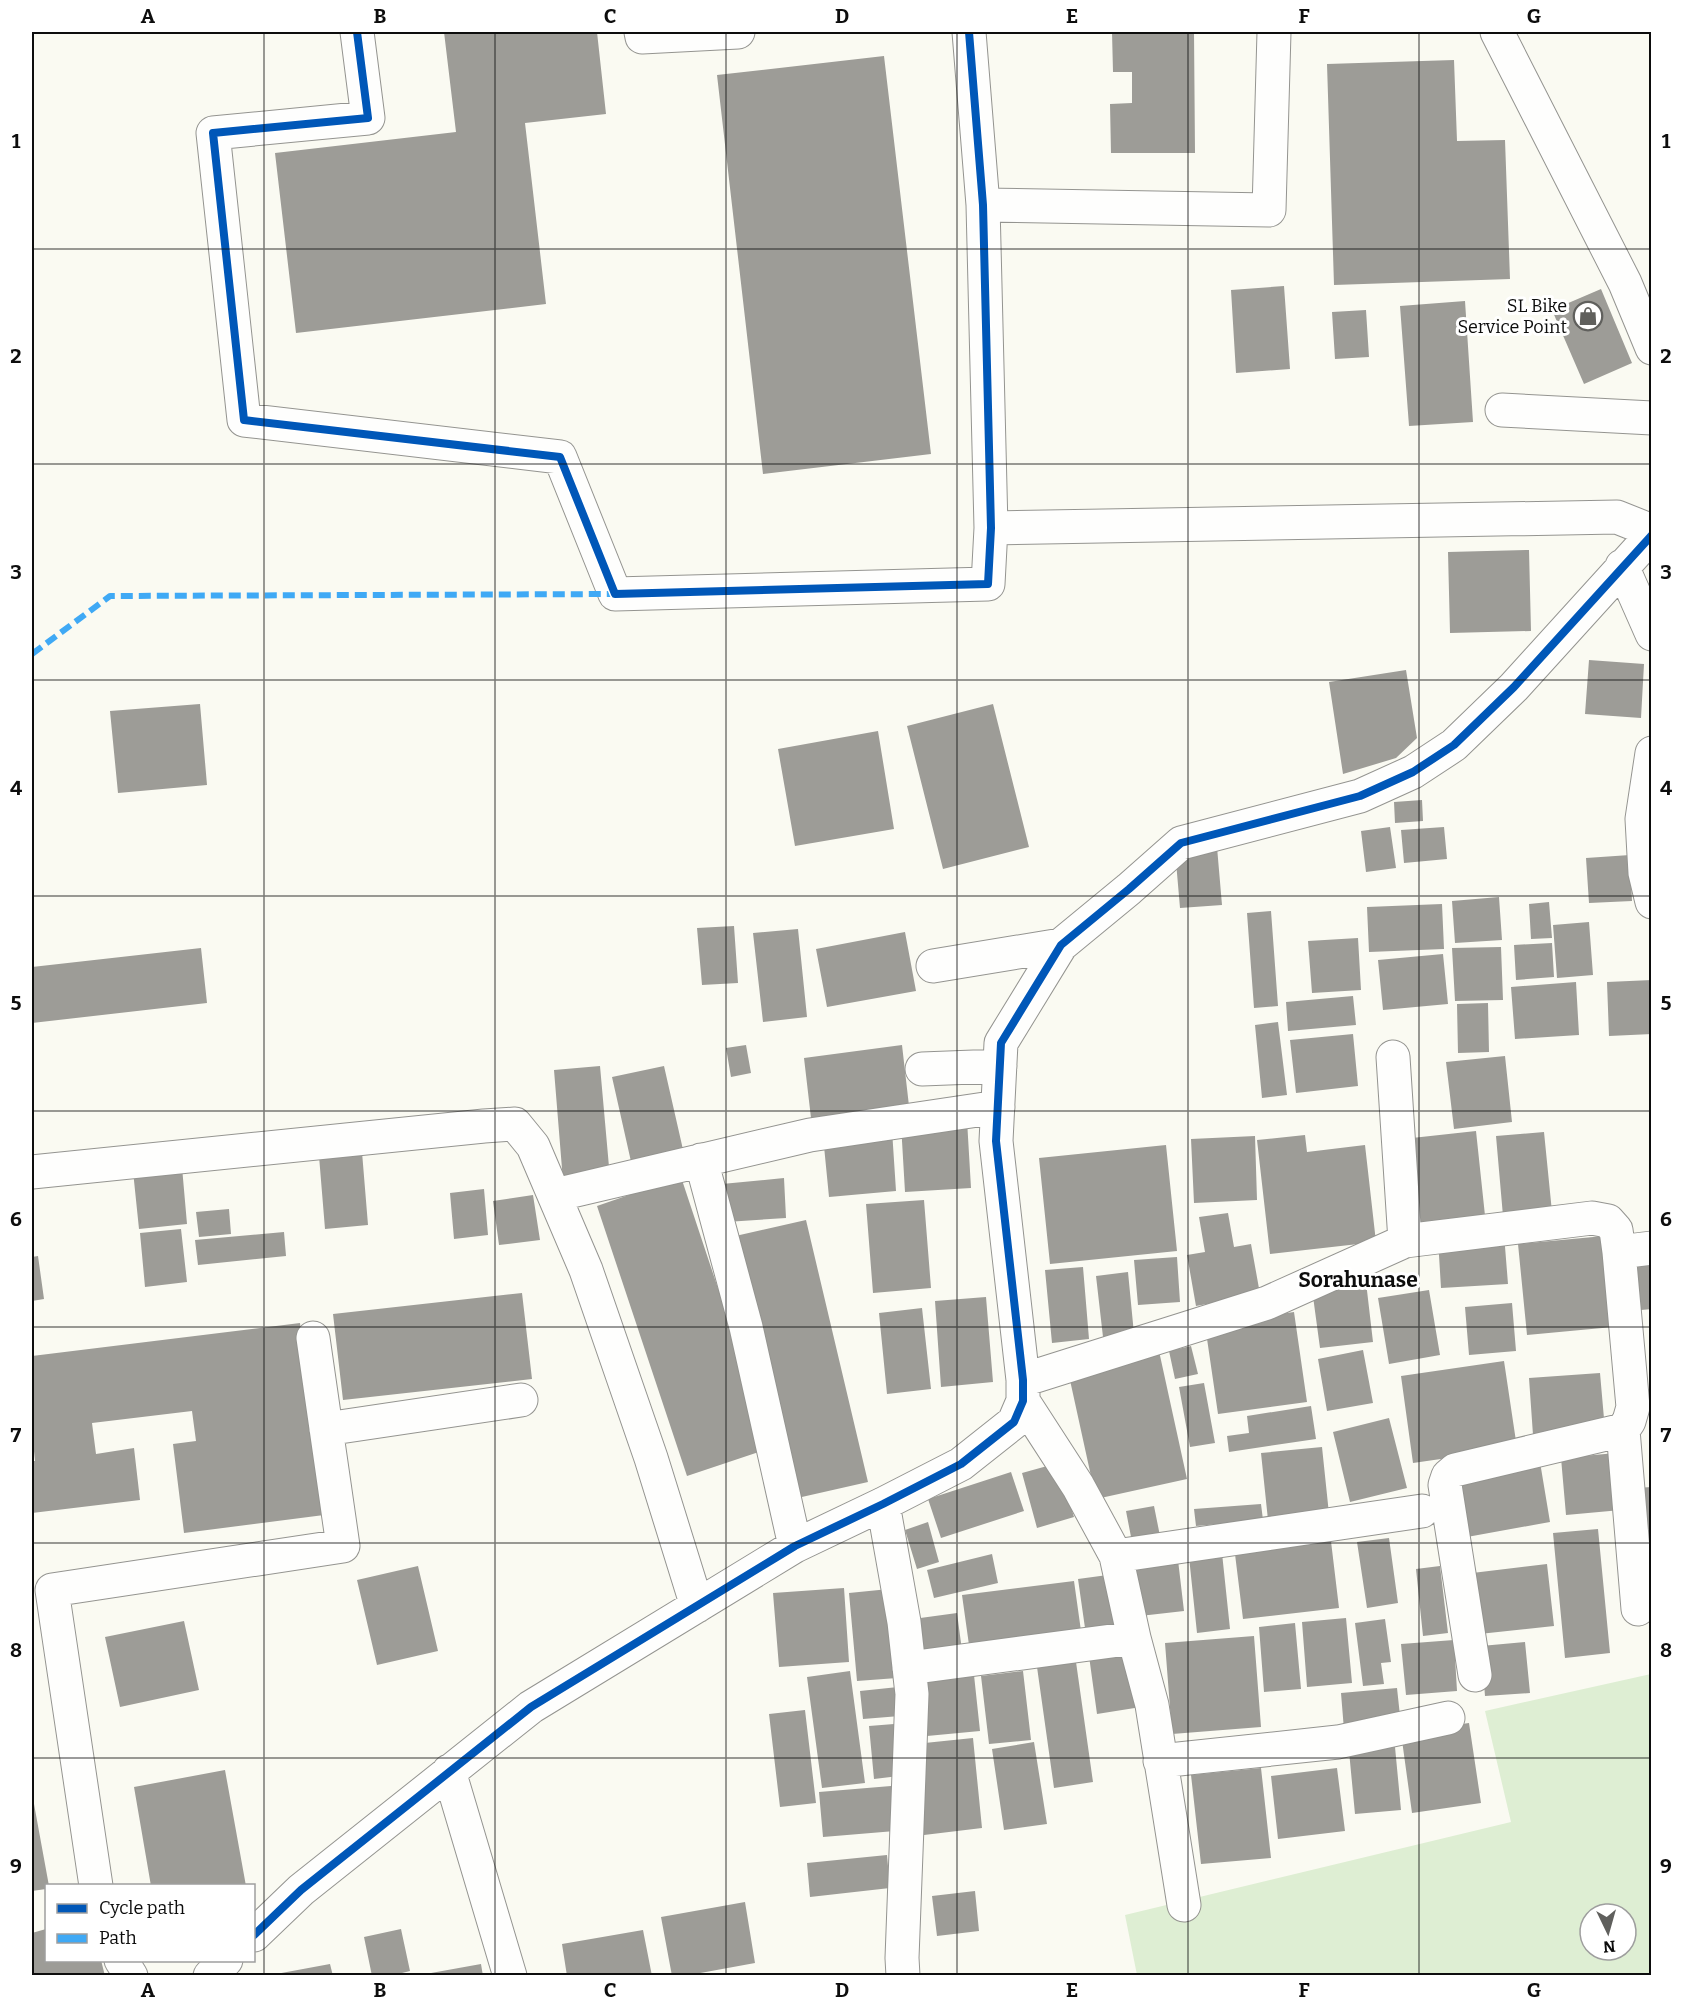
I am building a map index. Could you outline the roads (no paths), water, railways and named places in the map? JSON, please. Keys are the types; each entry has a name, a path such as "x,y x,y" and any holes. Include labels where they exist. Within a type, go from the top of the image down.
{"street":[{"path":"357,32 368,118 213,133 244,420 561,457 615,594 988,584 991,528 983,205 969,32"},
{"path":"641,32 642,37 738,32"},
{"path":"983,205 1269,210 1274,32"},
{"path":"1497,32 1625,283 1652,348"},
{"path":"1502,410 1652,418"},
{"path":"255,1934 301,1890 531,1707 795,1546 962,1464 1014,1422 1023,1390 996,1142 1001,1043 1061,945 1181,843 1360,796 1422,767 1454,745 1514,687 1652,533 1617,517 991,528"},
{"path":"1622,566 1652,634"},
{"path":"1652,753 1642,819 1645,873 1652,902"},
{"path":"933,966 1061,945"},
{"path":"1393,1057 1405,1241"},
{"path":"922,1069 1000,1066"},
{"path":"555,1195 810,1135 998,1107"},
{"path":"32,1172 515,1124 533,1146 586,1270 651,1458 697,1606"},
{"path":"701,1160 746,1327 795,1546"},
{"path":"1023,1390 1267,1303 1405,1241 1592,1218 1608,1221 1616,1230 1634,1407 1623,1430 1638,1609"},
{"path":"1618,1252 1652,1248"},
{"path":"96,1884 42,1591 344,1546 312,1338"},
{"path":"1023,1390 1116,1556 1152,1705 1184,1905"},
{"path":"326,1429 521,1400"},
{"path":"1475,1675 1444,1485 1448,1476 1455,1470 1623,1430"},
{"path":"883,1504 904,1622 912,1694 903,1976"},
{"path":"1116,1556 1422,1511"},
{"path":"909,1668 1134,1638"},
{"path":"1160,1761 1338,1742 1448,1718"},
{"path":"449,1771 510,1976"},
{"path":"122,1962 131,1976"},
{"path":"210,1976 224,1962"}],"place":[{"name":"SL Bike Service Point","path":"1588,316"}],"district":[{"name":"Sorahunase","path":"1358,1280"}]}
